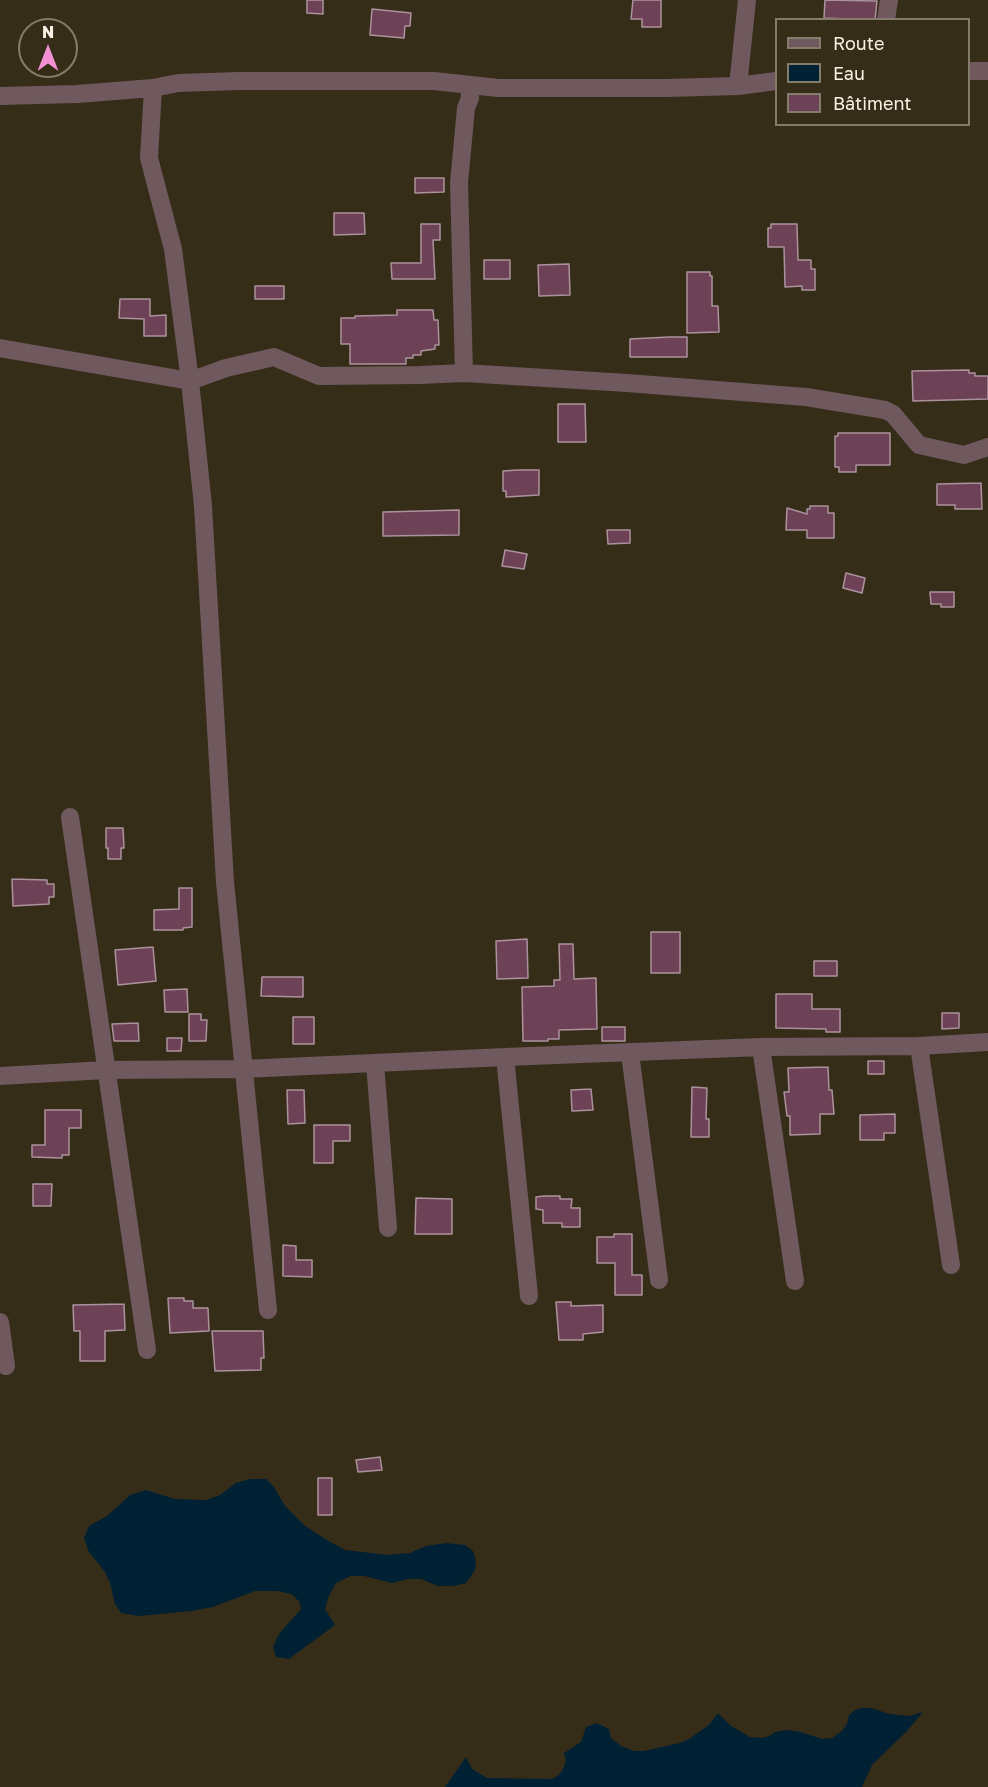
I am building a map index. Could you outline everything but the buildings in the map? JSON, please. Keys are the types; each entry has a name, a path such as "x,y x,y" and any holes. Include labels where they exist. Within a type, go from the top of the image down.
{"street":[{"path":"738,86 747,0"},
{"path":"886,18 889,0"},
{"path":"970,70 988,71"},
{"path":"0,96 77,94 153,88 178,83 239,81 434,81 498,88 667,88 738,86 775,81"},
{"path":"464,373 459,183 466,108 470,98 469,85"},
{"path":"153,88 149,159 173,249 190,381 202,506 225,882 268,1310"},
{"path":"0,348 190,381 226,368 274,357 319,376 464,373 806,397 885,410 893,414 919,445 964,455 988,447"},
{"path":"70,817 147,1350"},
{"path":"0,1076 106,1070 243,1069 761,1047 919,1046 988,1042"},
{"path":"919,1046 951,1264"},
{"path":"761,1047 795,1281"},
{"path":"630,1053 659,1280"},
{"path":"505,1057 529,1296"},
{"path":"375,1063 388,1228"},
{"path":"0,1322 6,1366"}],"water":[{"path":"250,1479 266,1479 274,1487 285,1506 304,1525 345,1550 388,1555 410,1553 426,1546 446,1543 465,1545 473,1551 476,1561 475,1570 466,1583 454,1586 438,1586 421,1579 392,1583 364,1576 351,1576 336,1583 325,1609 335,1625 289,1659 276,1657 273,1647 279,1634 301,1609 299,1601 291,1594 277,1591 255,1591 213,1607 191,1611 139,1616 121,1613 115,1604 105,1572 89,1552 84,1538 89,1526 107,1516 130,1495 146,1490 175,1499 206,1500 220,1495 236,1483"},
{"path":"861,1708 909,1716 923,1712 872,1765 862,1787 445,1787 466,1757 472,1769 487,1778 552,1779 559,1775 564,1767 566,1760 564,1753 581,1742 586,1727 597,1723 609,1729 611,1738 621,1746 634,1751 644,1751 689,1739 709,1725 718,1713 731,1726 750,1737 762,1738 786,1730 822,1739 832,1738 842,1731 849,1715"}]}
